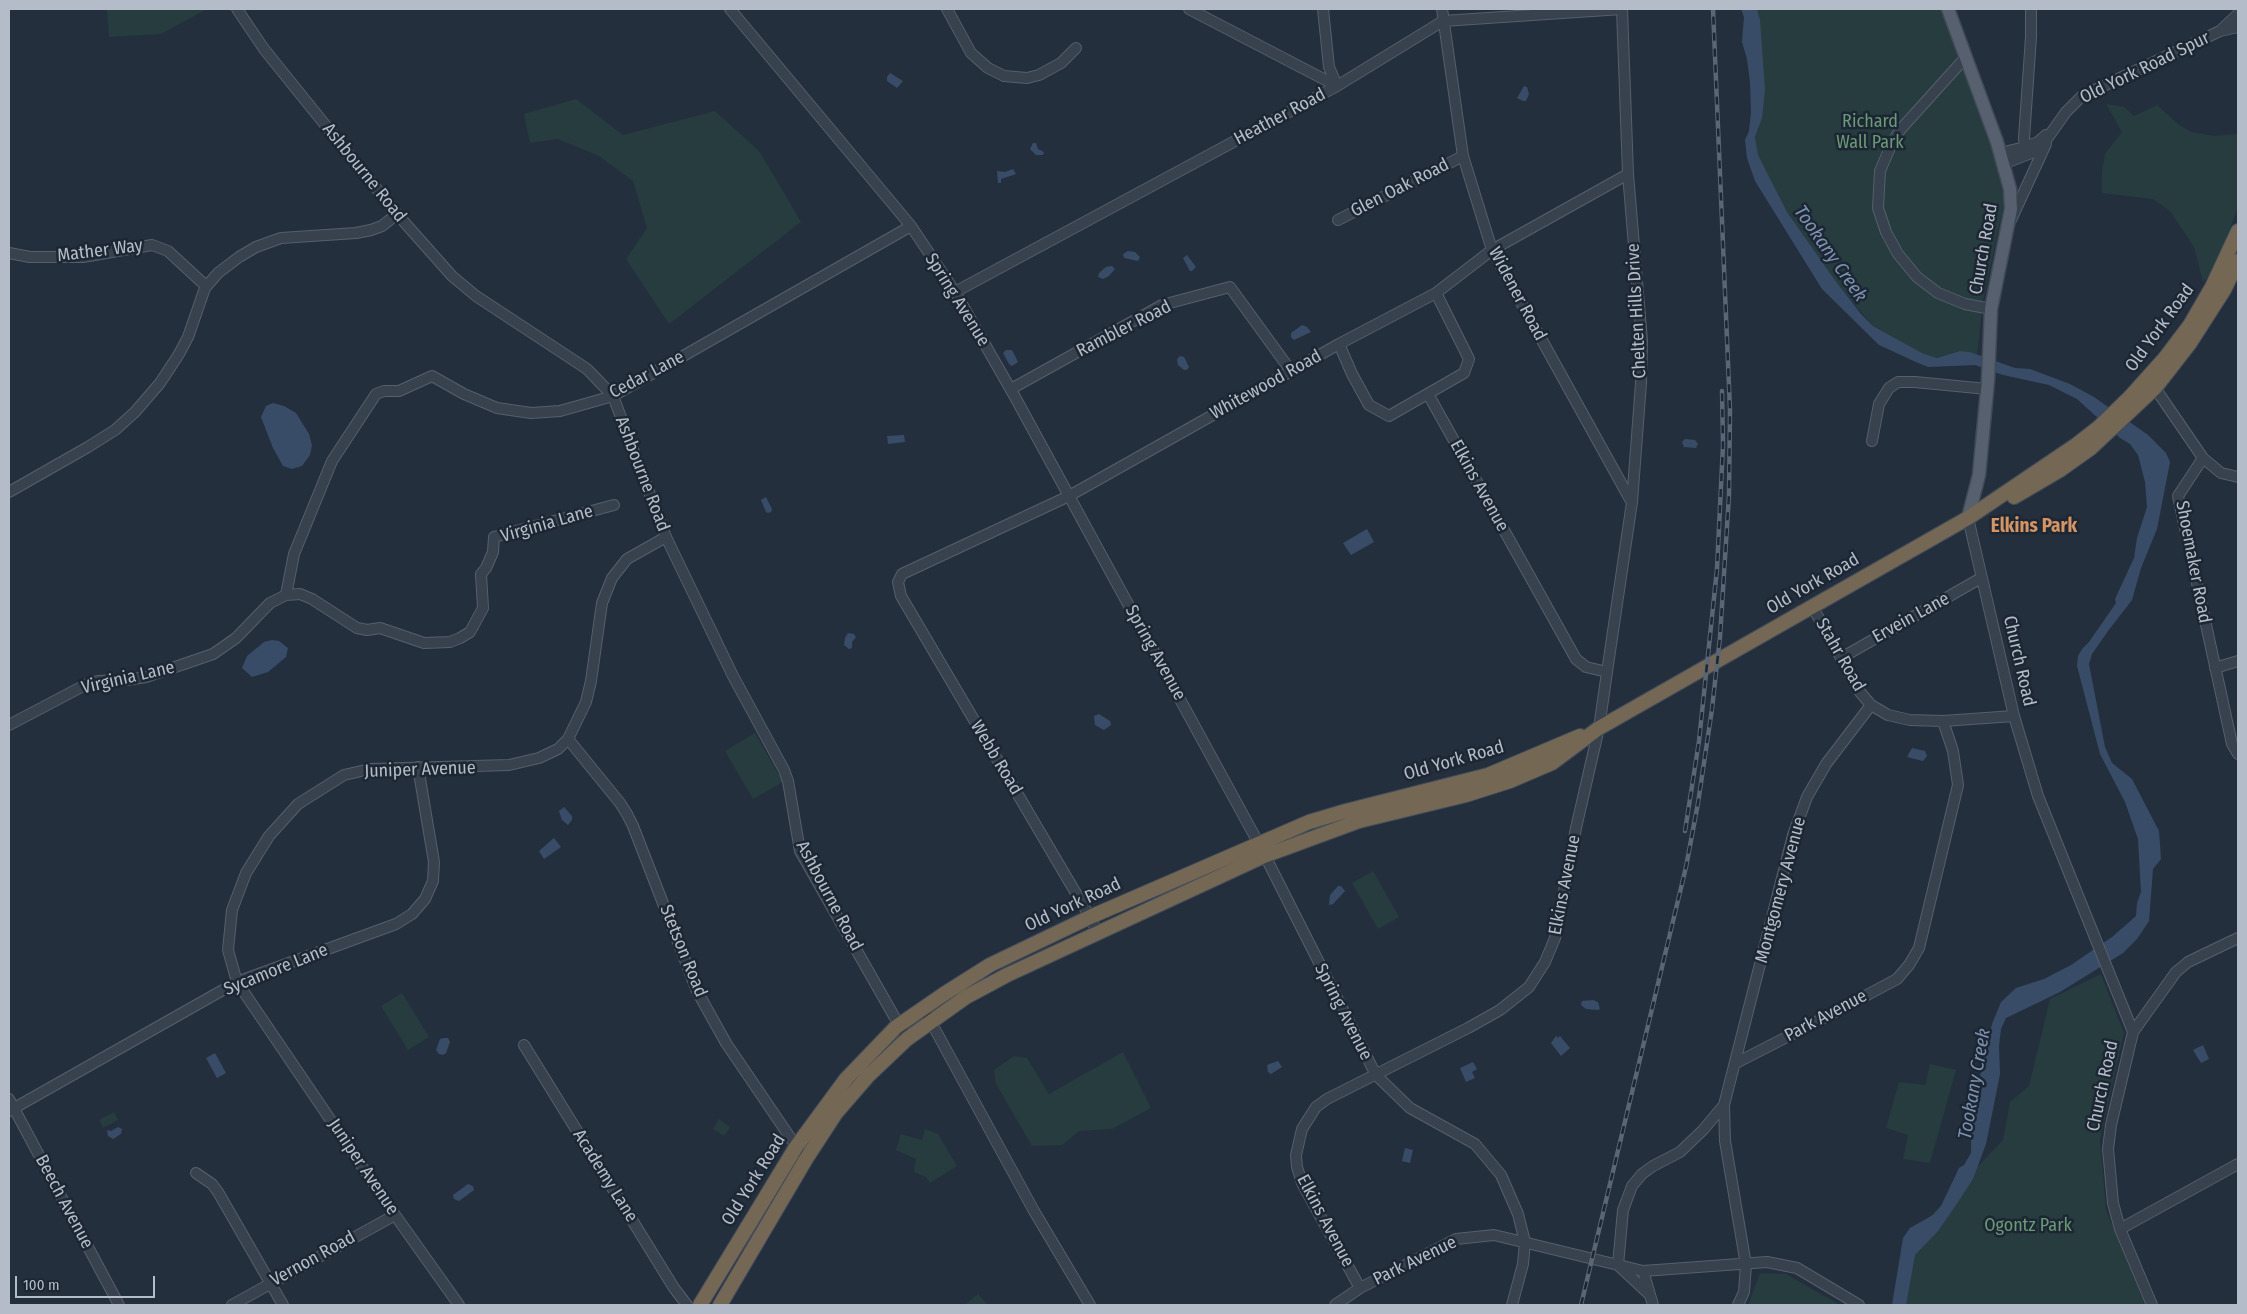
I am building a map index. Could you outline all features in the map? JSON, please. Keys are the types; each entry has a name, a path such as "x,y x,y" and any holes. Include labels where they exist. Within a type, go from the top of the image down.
{"highway":[{"name":"Old York Road","path":"2120,415 2190,324 2212,287 2238,231"},
{"name":"Old York Road","path":"700,1305 796,1147 846,1079 869,1053 899,1026 922,1009 990,965 1090,917 1261,850 1359,822 1466,795 1510,781 1552,763 1600,728 1968,518 2016,496 2060,470 2120,415 2155,388 2190,343 2224,290 2238,261"},
{"name":"Old York Road","path":"720,1305 806,1159 843,1106 868,1076 907,1039 966,997 1007,975 1098,934 1261,850"}],"main road":[{"name":"Church Road","path":"1948,9 2002,159 2010,189 2011,209 1991,309 1979,475 1968,518"}],"street":[{"name":"Ashbourne Road","path":"237,9 264,49 397,214 446,270 466,289 587,369 613,396 666,537 733,676 784,770 788,781 800,851 907,1039"},
{"name":"Spring Avenue","path":"730,9 911,226 955,292 1069,496 1261,850 1376,1075 1410,1108 1474,1144 1488,1158 1510,1192 1525,1242 1523,1264 1512,1305"},
{"path":"947,9 971,53 988,68 1004,76 1033,77 1061,63 1076,48"},
{"path":"1189,9 1337,86"},
{"path":"1323,9 1329,67 1337,86"},
{"name":"Widener Road","path":"1442,9 1463,156 1492,250 1632,502"},
{"name":"Heather Road","path":"955,292 1337,86 1443,21 1622,9"},
{"name":"Chelten Hills Drive","path":"1607,672 1632,502 1641,383 1642,341 1628,174 1622,9"},
{"path":"2028,150 2030,9"},
{"path":"2220,31 2238,14"},
{"name":"Old York Road Spur","path":"2002,159 2028,150 2052,130 2082,96 2220,31 2238,27"},
{"name":"Old York Road Spur","path":"2220,31 2238,32"},
{"path":"1965,58 1900,130 1889,148 1880,171 1877,190 1878,208 1886,232 1898,254 1917,277 1938,293 1965,304 1991,309"},
{"name":"Old York Road Spur","path":"2006,230 2052,130"},
{"name":"Glen Oak Road","path":"1338,220 1463,156"},
{"name":"Whitewood Road","path":"898,582 902,574 908,570 1069,496 1339,344 1436,293 1492,250 1628,174"},
{"path":"9,492 115,430 135,412 160,383 179,354 188,337 206,286 233,261 262,245 287,237 361,232 382,226 397,214"},
{"name":"Cedar Lane","path":"286,595 294,554 332,462 376,394 384,390 399,391 432,376 464,394 497,408 531,413 560,411 613,396 911,226"},
{"name":"Mather Way","path":"9,253 30,257 83,257 152,245 168,251 206,286"},
{"name":"Rambler Road","path":"1010,389 1162,306 1230,287 1291,371"},
{"path":"1339,344 1352,374 1369,405 1389,416 1464,373 1469,359 1436,293"},
{"path":"1872,441 1879,404 1889,388 1898,382 1987,385"},
{"path":"2155,388 2203,458 2221,472 2238,477"},
{"name":"Elkins Avenue","path":"1360,1288 1302,1184 1296,1155 1302,1129 1316,1107 1327,1099 1500,1010 1529,987 1545,962 1555,938 1576,828 1600,728 1607,672 1586,667 1576,659 1428,394"},
{"name":"Shoemaker Road","path":"2203,458 2178,496 2232,744 2238,754"},
{"name":"Virginia Lane","path":"9,725 92,682 140,678 213,654 236,638 270,603 286,595 300,594 312,599 357,628 367,630 380,628 424,643 450,642 470,632 484,608 481,574 486,568 493,552 494,538 614,505"},
{"name":"Church Road","path":"1968,518 2014,716 2038,796 2133,1032 2111,1125 2108,1149 2112,1203 2120,1229 2152,1305"},
{"path":"568,740 588,693 602,603 612,578 627,559 666,537"},
{"name":"Ervein Lane","path":"1840,658 1981,578"},
{"name":"Webb Road","path":"898,582 901,596 1090,917 1098,934"},
{"name":"Stahr Road","path":"1812,606 1860,692 1871,704 1888,715 1910,720 1943,721 2014,716"},
{"path":"2215,668 2238,661"},
{"name":"Montgomery Avenue","path":"1736,1063 1793,835 1804,805 1826,764 1871,704"},
{"name":"Park Avenue","path":"1736,1063 1822,1020 1898,978 1909,965 1918,948 1958,785 1952,751 1943,721"},
{"name":"Juniper Avenue","path":"459,1305 395,1215 237,982 228,950 232,910 246,873 269,836 298,804 344,776 370,769 418,766 495,767 520,764 549,754 568,740"},
{"name":"Stetson Road","path":"568,740 620,803 630,820 697,991 726,1043 806,1159"},
{"name":"Sycamore Lane","path":"10,1106 237,982 396,924 412,914 425,899 433,881 434,862 418,766"},
{"path":"2133,1032 2176,972 2188,962 2238,938"},
{"path":"922,1009 931,1022 1034,1211 1090,1305"},
{"name":"Academy Lane","path":"524,1045 668,1280 687,1305"},
{"path":"1736,1063 1724,1105 1725,1141 1746,1265 1744,1292 1738,1305"},
{"path":"1649,1294 1618,1265 1623,1210 1632,1186 1642,1174 1653,1166 1680,1152 1703,1130 1724,1105"},
{"name":"Beech Avenue","path":"10,1106 119,1305"},
{"path":"2120,1229 2238,1164"},
{"path":"196,1173 212,1184 218,1192 283,1305"},
{"name":"Vernon Road","path":"232,1305 395,1215"},
{"name":"Park Avenue","path":"1335,1305 1360,1288 1456,1239 1494,1235 1644,1271 1746,1265 1766,1262 1797,1268 1859,1305"},
{"path":"1644,1271 1653,1305"}],"green space":[{"path":"107,9 207,9 161,34 109,37"},
{"name":"Richard Wall Park","path":"1752,9 1942,9 1996,159 2003,192 2003,208 1983,300 1977,356 1970,352 1960,351 1937,358 1922,353 1873,326 1834,280 1787,212 1758,156 1755,137 1759,128"},
{"path":"576,99 623,135 715,111 760,152 801,222 669,324 626,259 647,228 633,181 599,156 558,139 530,143 524,114"},
{"path":"2106,104 2124,107 2134,116 2157,105 2179,125 2191,132 2214,136 2238,134 2238,207 2214,271 2203,282 2194,247 2170,211 2153,199 2102,193 2102,170 2105,154 2122,132"},
{"path":"755,733 783,782 753,799 725,751"},
{"path":"1373,871 1399,917 1378,929 1352,883"},
{"name":"Ogontz Park","path":"2101,974 2124,1033 2100,1139 2106,1210 2145,1305 1899,1305 1925,1222 2003,1140 2010,1102 2029,1086 2050,999"},
{"path":"402,993 429,1037 408,1050 381,1006"},
{"path":"1123,1052 1151,1108 1112,1129 1079,1131 1062,1145 1032,1146 996,1084 994,1070 1014,1056 1027,1058 1049,1094"},
{"path":"1930,1064 1956,1070 1930,1163 1903,1159 1908,1135 1886,1128 1899,1082 1925,1085"},
{"path":"114,1112 118,1120 103,1128 99,1120"},
{"path":"719,1119 730,1127 724,1136 713,1129"},
{"path":"925,1129 938,1134 957,1166 930,1183 926,1177 914,1172 916,1159 896,1150 901,1134 922,1140"},
{"path":"1760,1273 1786,1274 1840,1305 1748,1305"},
{"path":"978,1294 988,1305 965,1305"}],"water":[{"path":"1741,9 1757,9 1760,20 1765,90 1762,118 1755,137 1758,155 1787,212 1861,314 1873,326 1922,353 1937,358 1960,351 1970,352 2015,368 2030,369 2070,384 2094,397 2148,435 2166,453 2170,462 2157,529 2141,568 2132,600 2092,654 2089,664 2105,747 2112,763 2132,779 2159,831 2161,859 2153,869 2149,921 2137,939 2123,953 2060,992 2006,1018 2001,1029 1999,1046 2000,1074 1986,1144 1973,1179 1938,1231 1915,1255 1906,1305 1892,1305 1903,1238 1910,1228 1933,1215 1941,1206 1959,1168 1964,1165 1971,1153 1971,1103 1979,1081 1992,1024 2001,1002 2016,988 2044,979 2071,965 2112,937 2136,916 2137,903 2141,892 2138,839 2125,802 2100,754 2077,666 2078,656 2082,649 2116,603 2115,599 2134,558 2137,538 2147,507 2145,482 2138,455 2130,444 2120,438 2077,399 2049,385 2003,375 1975,365 1928,367 1918,363 1879,345 1822,289 1755,181 1747,158 1745,140 1749,131 1751,112 1750,82 1747,59 1742,42 1744,17"},
{"path":"890,73 903,81 897,88 887,81"},
{"path":"1524,86 1527,87 1529,94 1526,101 1517,98"},
{"path":"1033,143 1036,143 1038,149 1044,152 1043,155 1036,155 1030,149"},
{"path":"1013,169 1016,174 1001,179 1001,183 998,183 997,171 1005,172"},
{"path":"1128,251 1135,252 1140,257 1138,261 1124,258 1123,254"},
{"path":"1187,255 1196,267 1192,271 1190,271 1183,258"},
{"path":"1112,266 1115,269 1109,276 1103,279 1098,277 1099,273 1106,267"},
{"path":"1302,325 1311,332 1294,340 1291,337 1291,333"},
{"path":"1006,350 1012,350 1018,362 1012,366 1003,353"},
{"path":"1180,356 1184,357 1189,367 1187,370 1178,365 1177,359"},
{"path":"273,403 284,406 296,413 309,434 312,445 310,455 302,466 292,469 283,466 273,448 261,417 266,406"},
{"path":"904,435 905,442 888,444 887,436"},
{"path":"1685,439 1695,440 1698,444 1696,448 1684,447 1682,442"},
{"path":"766,497 772,509 768,513 761,500"},
{"path":"1367,529 1374,542 1351,555 1343,543"},
{"path":"848,633 854,634 856,637 852,642 852,648 849,649 844,645"},
{"path":"279,641 288,648 286,657 268,672 252,677 242,668 247,656 264,642"},
{"path":"1099,714 1110,721 1111,725 1104,730 1095,725 1094,716"},
{"path":"1912,748 1925,751 1927,756 1923,761 1907,757"},
{"path":"564,807 572,816 572,820 568,825 562,820 559,811"},
{"path":"554,838 561,847 544,859 539,851"},
{"path":"1338,886 1341,886 1345,891 1333,904 1329,905 1330,895"},
{"path":"1593,1000 1598,1002 1600,1009 1586,1009 1581,1005 1582,1001"},
{"path":"1556,1036 1558,1038 1560,1036 1570,1048 1561,1056 1551,1043"},
{"path":"448,1038 450,1042 446,1053 443,1055 439,1054 436,1050 440,1039"},
{"path":"2203,1045 2209,1059 2201,1063 2193,1050"},
{"path":"215,1053 226,1073 217,1078 206,1058"},
{"path":"1278,1061 1282,1067 1271,1074 1268,1072 1267,1065"},
{"path":"1473,1062 1477,1069 1472,1072 1475,1078 1466,1082 1460,1068"},
{"path":"118,1127 122,1129 121,1134 113,1139 108,1136 107,1130 111,1131"},
{"path":"1405,1148 1413,1150 1410,1163 1402,1161"},
{"path":"468,1184 473,1186 474,1190 459,1201 454,1199 453,1195"}],"railway":[{"path":"1581,1305 1686,867 1712,709 1720,637 1729,495 1730,410 1713,9"},
{"path":"1685,831 1699,741 1717,569 1723,445 1722,391"}],"district":[{"name":"Elkins Park","path":"2034,527"}],"water label":[{"name":"Tookany Creek","path":"1830,254"},
{"name":"Tookany Creek","path":"1975,1084"}]}
